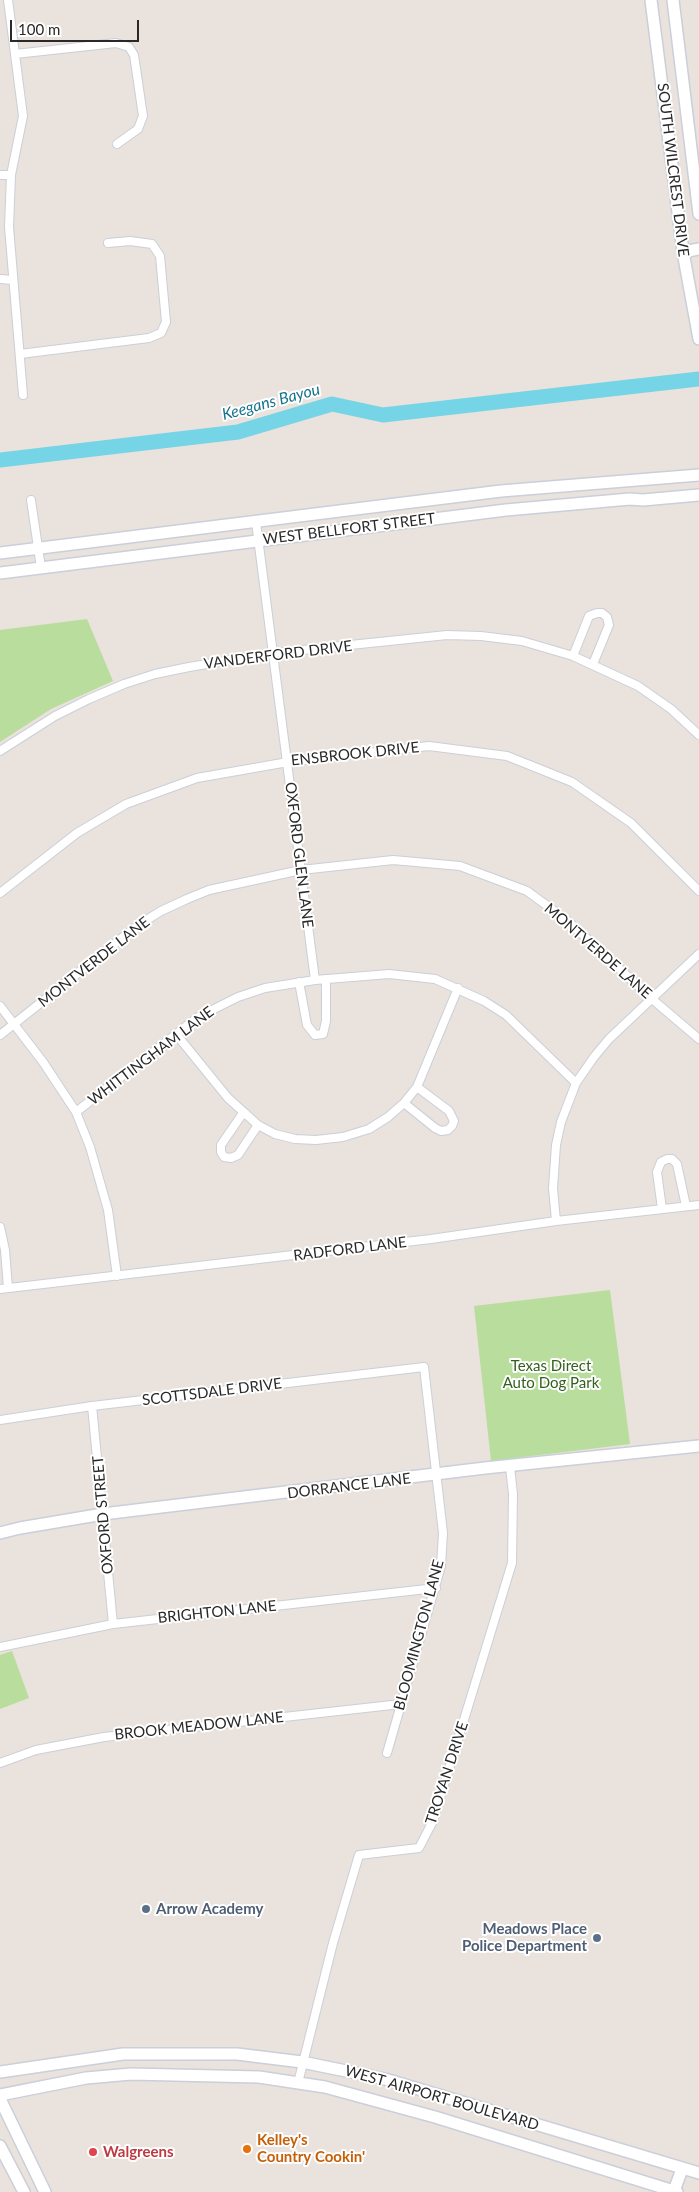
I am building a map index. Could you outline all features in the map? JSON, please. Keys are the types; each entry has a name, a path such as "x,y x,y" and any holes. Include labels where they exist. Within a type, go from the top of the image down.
{"main road":[{"name":"SOUTH WILCREST DRIVE","path":"651,0 683,252 699,338"},
{"name":"SOUTH WILCREST DRIVE","path":"673,0 699,214"},
{"path":"658,50 678,48"},
{"path":"683,252 699,249"},
{"name":"WEST BELLFORT STREET","path":"0,553 501,491 699,475"},
{"path":"628,480 630,499"},
{"name":"WEST BELLFORT STREET","path":"0,574 506,510 699,495"},
{"path":"430,500 433,519"},
{"name":"DORRANCE LANE","path":"0,1533 103,1514 699,1446"},
{"name":"WEST AIRPORT BOULEVARD","path":"0,2072 123,2054 237,2054 302,2062 385,2079 699,2173"},
{"path":"152,2054 152,2074"},
{"name":"WEST AIRPORT BOULEVARD","path":"0,2095 86,2078 152,2074 259,2077 325,2087 435,2117 675,2191"},
{"path":"435,2117 442,2096"},
{"path":"0,2100 45,2192"},
{"path":"561,2156 568,2135"},
{"path":"0,2146 24,2192"},
{"path":"675,2191 682,2168"}],"street":[{"path":"8,0 22,116 11,175 9,226 23,395"},
{"path":"15,54 116,43 129,47 134,55 143,116 138,129 117,144"},
{"path":"0,175 11,175"},
{"path":"20,354 149,338 161,333 166,322 160,256 152,244 130,241 108,243"},
{"path":"0,278 13,280"},
{"path":"31,500 41,568"},
{"name":"OXFORD GLEN LANE","path":"256,522 260,540 315,980"},
{"path":"573,656 589,616 597,612 602,614 607,617 609,625 593,664"},
{"name":"VANDERFORD DRIVE","path":"0,751 55,716 124,684 189,666 273,653 447,635 522,640 573,656 638,686 671,709 699,735"},
{"name":"ENSBROOK DRIVE","path":"0,893 76,833 126,804 197,778 288,762 430,746 507,756 572,782 631,822 699,891"},
{"name":"MONTVERDE LANE","path":"0,1035 137,926 161,911 209,890 301,870 393,860 460,866 527,891 568,920 652,999 699,1039"},
{"path":"556,1221 552,1188 556,1145 561,1122 576,1083 594,1056 609,1039 699,954"},
{"name":"WHITTINGHAM LANE","path":"76,1112 198,1017 238,997 265,988 299,982 389,974 435,979 458,988 506,1015 576,1083"},
{"path":"299,982 307,1025 311,1032 323,1034 326,1021 326,979"},
{"path":"176,1034 228,1098 242,1113 258,1125 275,1134 295,1139 316,1140 343,1137 369,1129 388,1117 418,1087 458,988"},
{"path":"0,1006 43,1062 76,1112 90,1147 108,1210 117,1276"},
{"path":"404,1103 441,1131 448,1130 452,1126 454,1121 449,1111 418,1087"},
{"path":"242,1113 220,1145 224,1157 231,1158 238,1155 258,1125"},
{"path":"662,1209 657,1172 658,1167 667,1159 672,1159 678,1164 686,1206"},
{"name":"RADFORD LANE","path":"4,1289 431,1239 556,1221 699,1205"},
{"path":"0,1227 4,1250 4,1289"},
{"name":"SCOTTSDALE DRIVE","path":"0,1420 92,1406 424,1367"},
{"name":"BLOOMINGTON LANE","path":"387,1753 441,1566 443,1533 424,1367"},
{"name":"OXFORD STREET","path":"92,1406 113,1624"},
{"name":"TROYAN DRIVE","path":"298,2083 333,1943 359,1855 419,1848 433,1821 512,1563 514,1494 510,1467"},
{"name":"BRIGHTON LANE","path":"0,1647 113,1624 436,1588"},
{"name":"BROOK MEADOW LANE","path":"0,1763 36,1750 104,1737 401,1704"}],"green space":[{"path":"87,619 113,681 51,709 0,742 0,630"},
{"name":"Texas Direct Auto Dog Park","path":"610,1290 630,1444 491,1461 474,1306"},
{"path":"12,1651 29,1698 0,1709 0,1655"}],"waterway":[{"name":"Keegans Bayou","path":"0,460 238,432 332,404 383,415 699,379"}],"place":[{"name":"Arrow Academy","path":"146,1909"},
{"name":"Meadows Place Police Department","path":"597,1938"},
{"name":"Kelley's Country Cookin'","path":"247,2149"},
{"name":"Walgreens","path":"93,2152"}]}
